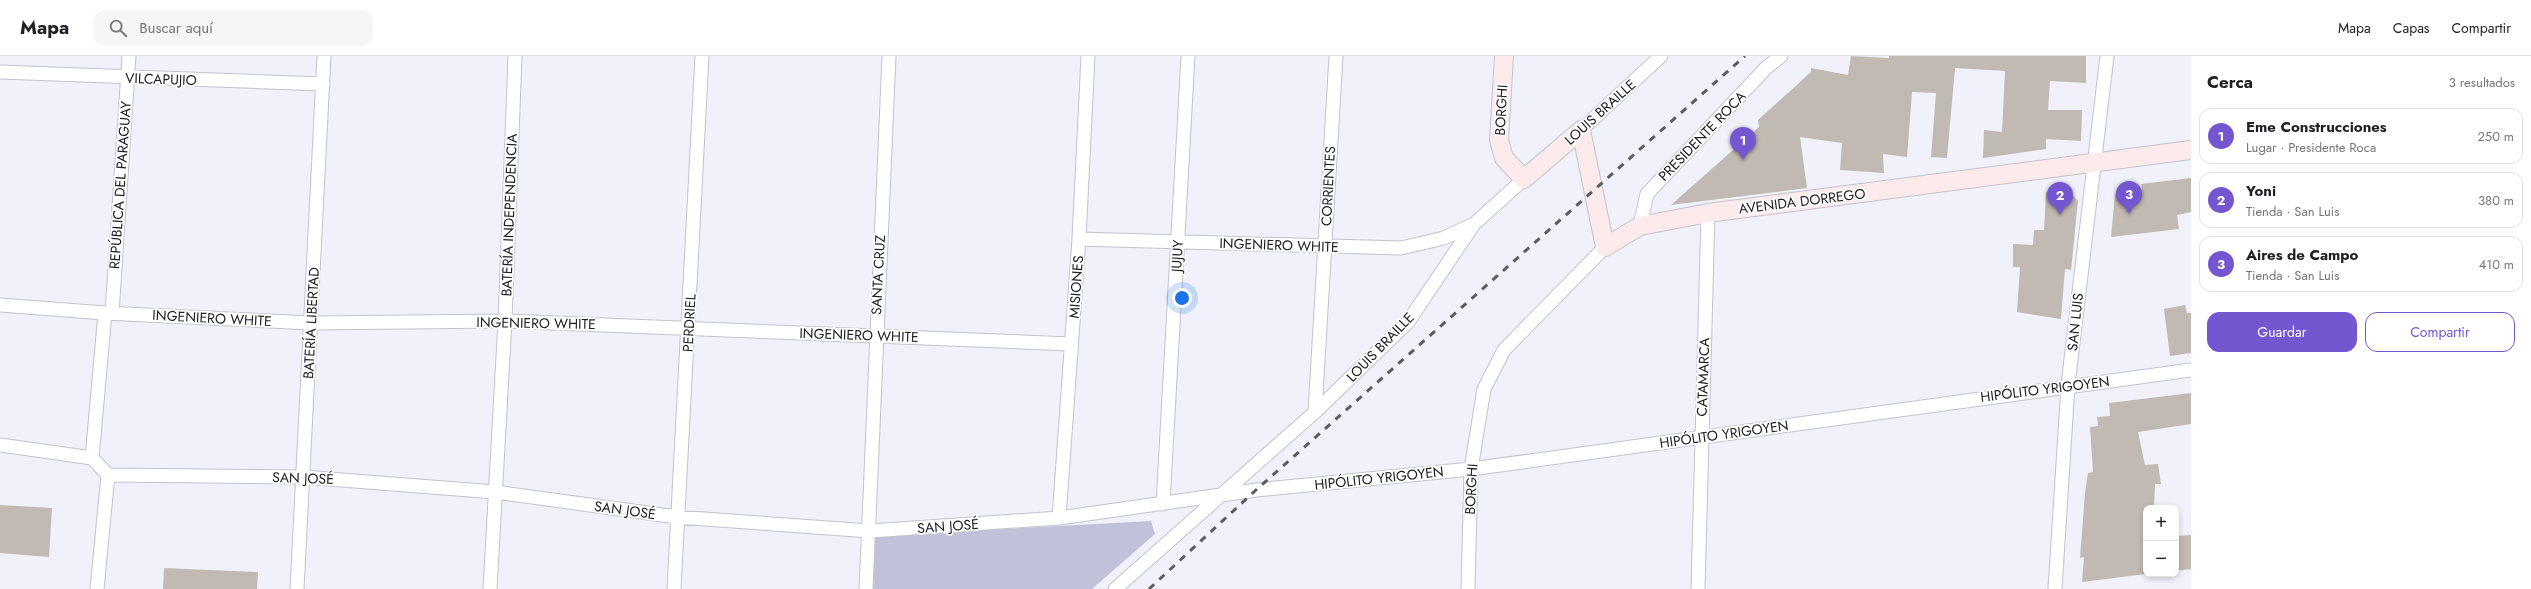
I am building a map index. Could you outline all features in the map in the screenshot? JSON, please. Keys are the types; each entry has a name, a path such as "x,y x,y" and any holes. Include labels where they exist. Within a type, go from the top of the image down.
{"main road":[{"name":"BORGHI","path":"1504,56 1499,140 1504,158 1524,178"},
{"name":"LOUIS BRAILLE","path":"1524,178 1581,130"},
{"path":"1581,130 1605,247"},
{"name":"AVENIDA DORREGO","path":"1605,247 1640,226 1708,213 2191,150"}],"street":[{"name":"REPÚBLICA DEL PARAGUAY","path":"92,458 108,313 129,56"},
{"name":"BATERÍA LIBERTAD","path":"297,589 304,477 324,56"},
{"name":"BATERÍA INDEPENDENCIA","path":"490,589 505,321 515,56"},
{"name":"PERDRIEL","path":"674,589 689,328 702,56"},
{"name":"SANTA CRUZ","path":"866,589 870,531 875,336 889,56"},
{"name":"MISIONES","path":"1059,518 1079,238 1088,56"},
{"name":"JUJUY","path":"1162,504 1188,56"},
{"name":"CORRIENTES","path":"1315,412 1336,56"},
{"name":"LOUIS BRAILLE","path":"1581,130 1661,56"},
{"name":"PRESIDENTE ROCA","path":"1640,226 1647,194 1766,68 1781,56"},
{"name":"SAN LUIS","path":"2056,589 2068,385 2093,163 2107,56"},
{"name":"VILCAPUJIO","path":"0,72 128,78 323,84"},
{"name":"LOUIS BRAILLE","path":"1115,589 1315,412 1408,322 1474,224 1524,178"},
{"name":"CATAMARCA","path":"1698,589 1708,213"},
{"name":"INGENIERO WHITE","path":"1079,238 1325,247 1401,248 1444,238 1474,224"},
{"name":"AVENIDA DORREGO","path":"1484,389 1504,350 1605,247"},
{"name":"INGENIERO WHITE","path":"0,305 108,313 311,323 505,321 1071,344"},
{"name":"HIPÓLITO YRIGOYEN","path":"1256,490 1471,469 2068,385 2191,370"},
{"name":"BORGHI","path":"1468,589 1471,469 1484,389"},
{"path":"0,445 92,458 108,475 97,589"},
{"name":"SAN JOSÉ","path":"108,475 304,477 495,492 677,518 870,531 1059,518 1256,490"}],"shaded area":[{"path":"1151,521 1155,534 1092,589 870,589 872,536"}],"building":[{"path":"1851,56 1889,58 1889,56 2086,56 2086,83 2050,81 2048,110 2082,110 2081,141 2046,139 2046,149 1983,158 1984,130 2002,132 2005,71 1955,68 1947,158 1931,157 1936,93 1912,92 1907,157 1883,154 1884,173 1840,170 1842,143 1800,137 1807,188 1671,205 1759,127 1758,120 1811,72 1811,68 1848,75"},
{"path":"2191,178 2191,212 2177,215 2179,229 2111,237 2115,194 2142,190 2141,184"},
{"path":"2067,189 2078,201 2071,270 2065,269 2061,319 2017,312 2020,267 2013,267 2013,244 2033,245 2034,230 2044,230 2046,192"},
{"path":"2185,305 2187,313 2191,313 2191,353 2170,356 2164,309"},
{"path":"2191,393 2191,424 2138,432 2145,465 2158,464 2161,484 2155,484 2154,505 2143,505 2143,574 2082,582 2084,557 2080,558 2085,493 2088,473 2093,472 2090,427 2098,426 2097,417 2110,416 2109,403"},
{"path":"0,505 52,508 49,557 0,553"},
{"path":"2191,535 2191,569 2179,571 2179,536"},
{"path":"164,568 258,572 257,589 163,589"}],"railway":[{"path":"1149,589 1256,490 1745,56"}],"place":[{"name":"Eme Construcciones","path":"1743,160"},
{"name":"Aires de Campo","path":"2129,214"},
{"name":"Yoni","path":"2060,215"}]}
